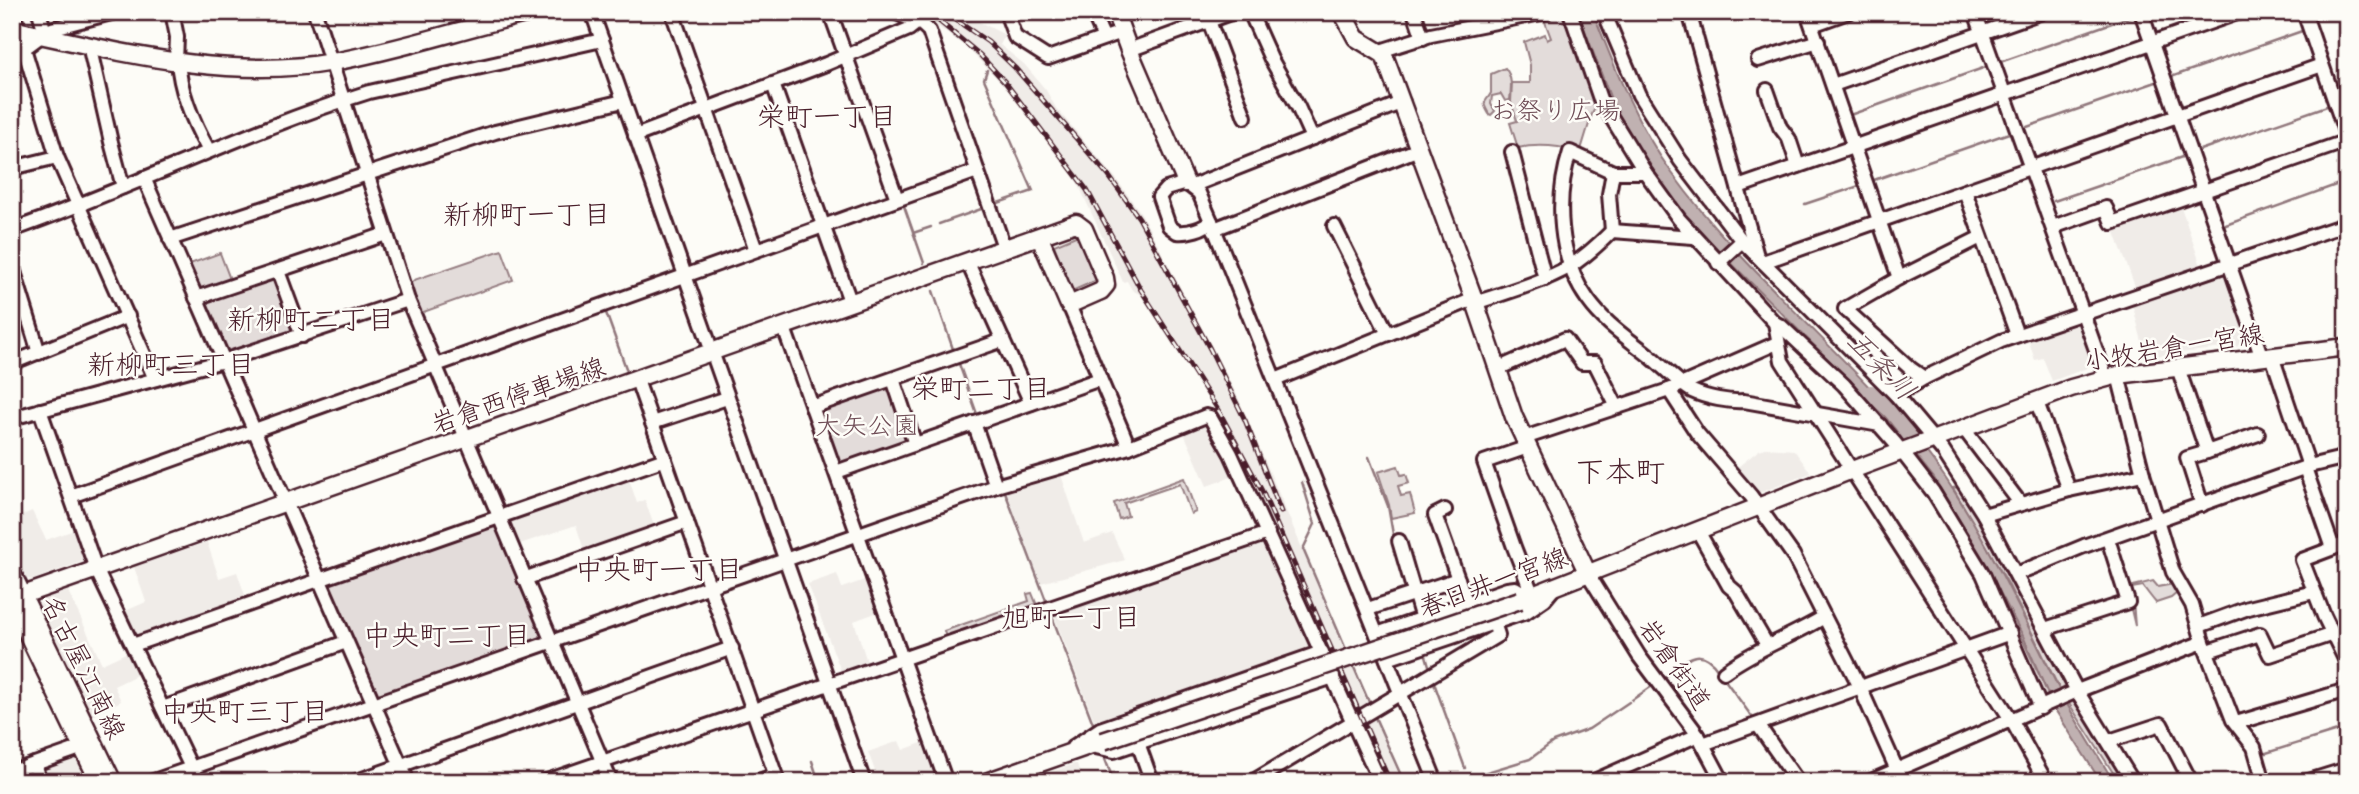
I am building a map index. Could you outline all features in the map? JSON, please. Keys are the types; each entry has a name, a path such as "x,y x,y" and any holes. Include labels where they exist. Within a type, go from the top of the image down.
{"main road":[{"path":"898,12 916,19 933,12"},
{"path":"1115,12 1189,185"},
{"name":"春日井一宮線","path":"986,782 1528,597 1588,574 1514,417 1475,301 1384,55 1356,38 1342,12"},
{"path":"15,30 177,61 246,67 332,62 528,13"},
{"name":"岩倉西停車場線","path":"16,598 1076,223 1084,229 1106,285 1101,291 1069,306"},
{"path":"1040,237 1069,306"},
{"name":"小牧岩倉一宮線","path":"1902,452 2071,388 2112,376 2347,348"},
{"path":"1588,574 1902,452"},
{"name":"名古屋江南線","path":"12,573 16,598 99,782"},
{"name":"名古屋江南線","path":"16,598 113,782"}],"street":[{"path":"12,12 18,52 57,157 155,379"},
{"path":"39,12 43,34"},
{"path":"18,52 43,34 81,17 115,12"},
{"path":"172,12 177,37 179,78 199,134 209,151"},
{"path":"315,12 408,300 611,782"},
{"path":"592,12 864,782"},
{"path":"672,12 756,250"},
{"path":"830,12 897,199"},
{"path":"1006,12 1015,37 1048,58 1122,32"},
{"path":"1092,12 1104,38"},
{"path":"1190,12 1195,26"},
{"path":"1129,50 1233,12"},
{"path":"1250,12 1312,138"},
{"path":"1414,12 1423,38"},
{"path":"1380,51 1423,38 1546,12"},
{"path":"1570,12 1600,99 1645,172 1693,237 1775,323 1782,326 1835,377 1880,425 1945,509 1983,574 2043,707"},
{"path":"1604,12 1639,95 1680,160 1742,241 1896,395 1935,440 1984,515 2076,692 2133,782"},
{"path":"1689,12 1760,259"},
{"path":"1848,12 1810,19 1899,278"},
{"path":"1975,12 2083,314 2112,376 2173,572 2192,605 2236,723 2254,747 2264,782"},
{"path":"1833,85 2042,12"},
{"path":"2141,12 2230,265 2307,467 2333,548"},
{"path":"1738,187 2240,12"},
{"path":"2053,228 2106,208 2112,223 2347,139 2304,12"},
{"path":"635,136 774,84 909,29 916,19 929,31 1005,250"},
{"path":"1209,21 1245,117"},
{"path":"12,230 209,151 369,92 602,40"},
{"path":"1758,60 1818,41"},
{"path":"89,46 123,187"},
{"path":"1760,259 1878,222 2322,65"},
{"path":"774,84 850,304"},
{"path":"1767,90 1798,166"},
{"path":"170,239 495,132 623,102"},
{"path":"1403,102 1189,185 1166,189 1160,194 1160,203 1169,226 1183,233 1212,225 1419,149"},
{"path":"1512,152 1545,279"},
{"path":"1645,172 1613,172 1570,152 1563,175 1560,201 1562,228 1571,266 1586,298 1598,312 1626,338 1692,390 1731,401 1880,425"},
{"path":"12,168 57,157"},
{"path":"71,496 977,171"},
{"path":"1612,231 1609,194 1613,172"},
{"path":"144,178 408,782"},
{"path":"1189,185 1199,193 1436,782"},
{"path":"1965,191 2017,335"},
{"path":"1896,395 1924,378 2001,341 2347,223"},
{"path":"1334,226 1388,334"},
{"path":"1275,380 1475,301 1545,279 1571,266 1612,231 1693,237"},
{"path":"196,298 386,234"},
{"path":"1826,324 1845,309 1899,278 1981,237"},
{"path":"1718,263 1742,241"},
{"path":"968,263 1031,403"},
{"path":"12,265 39,353"},
{"path":"278,271 302,335"},
{"path":"12,418 223,361 408,300"},
{"path":"1069,306 1129,447"},
{"path":"1845,309 1924,378"},
{"path":"12,363 128,316"},
{"path":"1775,323 1782,361 2012,721 2044,781"},
{"path":"784,328 946,782"},
{"path":"1497,369 1565,339 1582,363 1595,363 1617,407"},
{"path":"813,407 1003,340"},
{"path":"1528,597 1484,462 1526,442 1669,390 1777,343"},
{"path":"2178,368 2207,452"},
{"path":"892,379 915,444"},
{"path":"836,472 1100,379"},
{"path":"637,380 777,778 757,782"},
{"path":"1669,390 1697,433 1751,496 1793,555 1860,687 1897,770"},
{"path":"652,423 727,398"},
{"path":"2037,402 2069,490"},
{"path":"40,410 96,569 198,782"},
{"path":"151,782 996,486 1129,447 1206,416 1210,417 1231,454 1379,781"},
{"path":"974,424 996,486"},
{"path":"1964,429 2020,503"},
{"path":"2202,505 2187,458 2258,434"},
{"path":"2016,574 2307,467 2347,457"},
{"path":"133,645 665,459"},
{"path":"1984,515 2069,490 2143,474"},
{"path":"1445,510 1435,515 1467,604"},
{"path":"524,579 687,522"},
{"path":"1698,531 1728,586 1742,603 1767,645"},
{"path":"544,782 1268,533"},
{"path":"2045,629 2129,602 2108,539"},
{"path":"1399,541 1422,619"},
{"path":"2347,543 2302,560 2314,592 2339,638 2347,663"},
{"name":"岩倉街道","path":"1588,574 1637,654 1700,740 1723,782"},
{"path":"1368,609 1458,579"},
{"path":"1387,659 1526,612 1545,599 1556,587"},
{"path":"1377,634 1515,588 1528,597"},
{"path":"2199,626 2248,608 2314,592"},
{"path":"1724,672 1743,658 1767,645 1797,634 1824,617"},
{"path":"1252,782 1498,635 1494,623"},
{"path":"1592,782 1700,740 1758,725 2010,633"},
{"path":"1869,782 2076,692 2206,646 2260,634 2270,655 2339,638"},
{"path":"163,708 346,642"},
{"path":"354,782 732,648"},
{"path":"1058,757 1100,729 1322,652"},
{"path":"1097,744 1114,751 1333,677"},
{"path":"2236,723 2347,690"},
{"path":"2109,741 2161,724 2191,782"},
{"path":"1758,725 1798,782"},
{"path":"1138,743 1152,782"},
{"path":"12,772 83,747"},
{"path":"34,764 40,782"},
{"path":"1624,768 1630,782"},
{"path":"2305,782 2347,769"}],"shaded area":[{"path":"917,12 960,12 1005,35 1000,45 1024,64 1046,90 1056,108 1114,176 1141,213 1238,397 1368,704 1354,712 1276,530 1225,425 1141,295 1132,290 1127,281 1123,282 1075,177 1003,84 965,46"},
{"path":"1578,12 1593,12 1637,116 1659,154 1696,204 1747,263 1904,424 1944,475 2013,596 2066,703 2114,782 2101,782 2054,708 2023,636 1934,478 1882,413 1691,223 1632,142 1612,102"},
{"path":"2180,204 2202,269 2137,292 2113,227"},
{"path":"2223,272 2229,274 2252,341 2249,345 2146,357 2132,303"},
{"path":"2074,320 2078,322 2092,361 2087,368 2052,381 2043,358 2035,360 2027,336"},
{"path":"1207,423 1237,475 1207,486 1183,431"},
{"path":"1759,450 1794,450 1811,473 1754,495 1734,470"},
{"path":"1060,472 1084,543 1112,533 1125,560 1041,583 1005,487"},
{"path":"628,476 637,503 645,500 655,529 585,553 576,525 517,545 507,522 508,518"},
{"path":"32,511 46,540 77,529 87,557 84,561 32,580 26,578 12,550 12,520"},
{"path":"1265,540 1316,650 1096,725 1053,613"},
{"path":"207,542 219,578 237,572 247,601 139,639 136,637 123,612 146,602 134,567"},
{"path":"837,574 842,588 870,578 881,611 854,621 868,665 842,674 808,584"},
{"path":"68,591 102,664 130,651 141,673 114,686 121,701 92,716 39,605 42,600"},
{"path":"1373,714 1402,782 1384,782 1359,723"},
{"path":"899,741 903,750 927,741 940,782 879,782 868,752"},
{"path":"75,755 88,782 41,782 39,767"},
{"path":"1074,764 1077,764 1083,782 1023,782"}],"green space":[{"name":"お祭り広場","path":"1568,12 1598,102 1580,153 1549,146 1518,148 1510,123 1517,121 1511,102 1512,83 1530,83 1530,65 1524,42 1545,34 1547,40 1551,38 1544,19 1546,15"},
{"path":"1505,68 1510,79 1510,100 1505,101 1501,94 1492,96 1491,104 1495,111 1491,115 1485,104 1491,93 1491,74"},
{"path":"1078,235 1097,280 1072,291 1054,245"},
{"path":"502,250 513,280 418,314 409,285 414,280"},
{"path":"220,253 231,282 200,293 187,265"},
{"path":"277,274 297,332 226,355 204,299"},
{"name":"大矢公園","path":"884,387 890,389 907,443 842,465 836,463 818,414 822,409"},
{"path":"1398,466 1401,475 1406,474 1409,483 1398,486 1401,496 1410,494 1415,513 1391,518 1378,472"},
{"path":"1184,478 1196,512 1191,514 1180,484 1124,503 1128,516 1119,519 1114,503"},
{"path":"1961,486 2071,688 2061,692 2007,582 1953,488"},
{"path":"1947,498 2001,596 2049,697 2042,698 1943,500"},
{"path":"491,524 495,525 542,635 539,640 379,696 371,692 327,590 331,582"},
{"path":"2153,581 2158,587 2174,584 2177,593 2156,603 2143,586 2132,588 2135,626 2129,587"},
{"path":"1032,593 1036,603 1034,607 946,638 944,631 1029,601 1027,594"},
{"path":"2075,699 2129,782 2119,782 2068,702"}],"waterway":[{"path":"435,12 438,19"},
{"path":"2003,61 2135,15"},
{"path":"2171,77 2302,31"},
{"path":"1847,116 1986,67"},
{"path":"987,70 984,79 1033,191 995,204"},
{"path":"2027,127 2159,81"},
{"path":"2197,151 2327,106"},
{"path":"1871,181 2009,133"},
{"path":"2054,201 2185,156"},
{"path":"2223,226 2347,181"},
{"path":"1805,204 1862,185"},
{"path":"903,203 924,263"},
{"path":"939,224 984,208"},
{"path":"913,233 931,227"},
{"path":"933,291 954,352"},
{"path":"605,310 627,371"},
{"path":"958,361 978,417"},
{"name":"五条川","path":"1871,393 1897,415 1914,441"},
{"path":"1369,457 1388,506 1394,540"},
{"path":"993,459 999,476"},
{"path":"1302,482 1315,524 1303,549 1348,654"},
{"path":"1004,489 1047,603"},
{"path":"1051,614 1094,726"},
{"path":"1425,652 1430,669"},
{"path":"1663,679 1684,661 1697,656 1711,661 1718,670"},
{"path":"1352,663 1369,702"},
{"path":"1722,676 1755,721"},
{"path":"1433,680 1465,768"},
{"path":"1632,700 1655,684"},
{"path":"1454,782 1530,759 1553,742 1589,729 1629,702"},
{"path":"1374,715 1404,782"},
{"path":"2263,754 2347,728"},
{"path":"1105,759 1114,782"},
{"path":"812,761 819,782"}],"railway":[{"path":"928,12 980,55 1005,82 1087,190 1141,290 1220,413 1262,491 1390,782"},
{"path":"944,12 988,42 1015,68 1108,175 1139,218 1245,420 1281,512"}],"district":[{"name":"栄町一丁目","path":"827,116"},
{"name":"新柳町一丁目","path":"527,214"},
{"name":"新柳町二丁目","path":"311,319"},
{"name":"新柳町三丁目","path":"171,364"},
{"name":"栄町二丁目","path":"981,388"},
{"name":"下本町","path":"1620,472"},
{"name":"中央町一丁目","path":"659,569"},
{"name":"旭町一丁目","path":"1071,617"},
{"name":"中央町二丁目","path":"447,635"},
{"name":"中央町三丁目","path":"245,711"}]}
